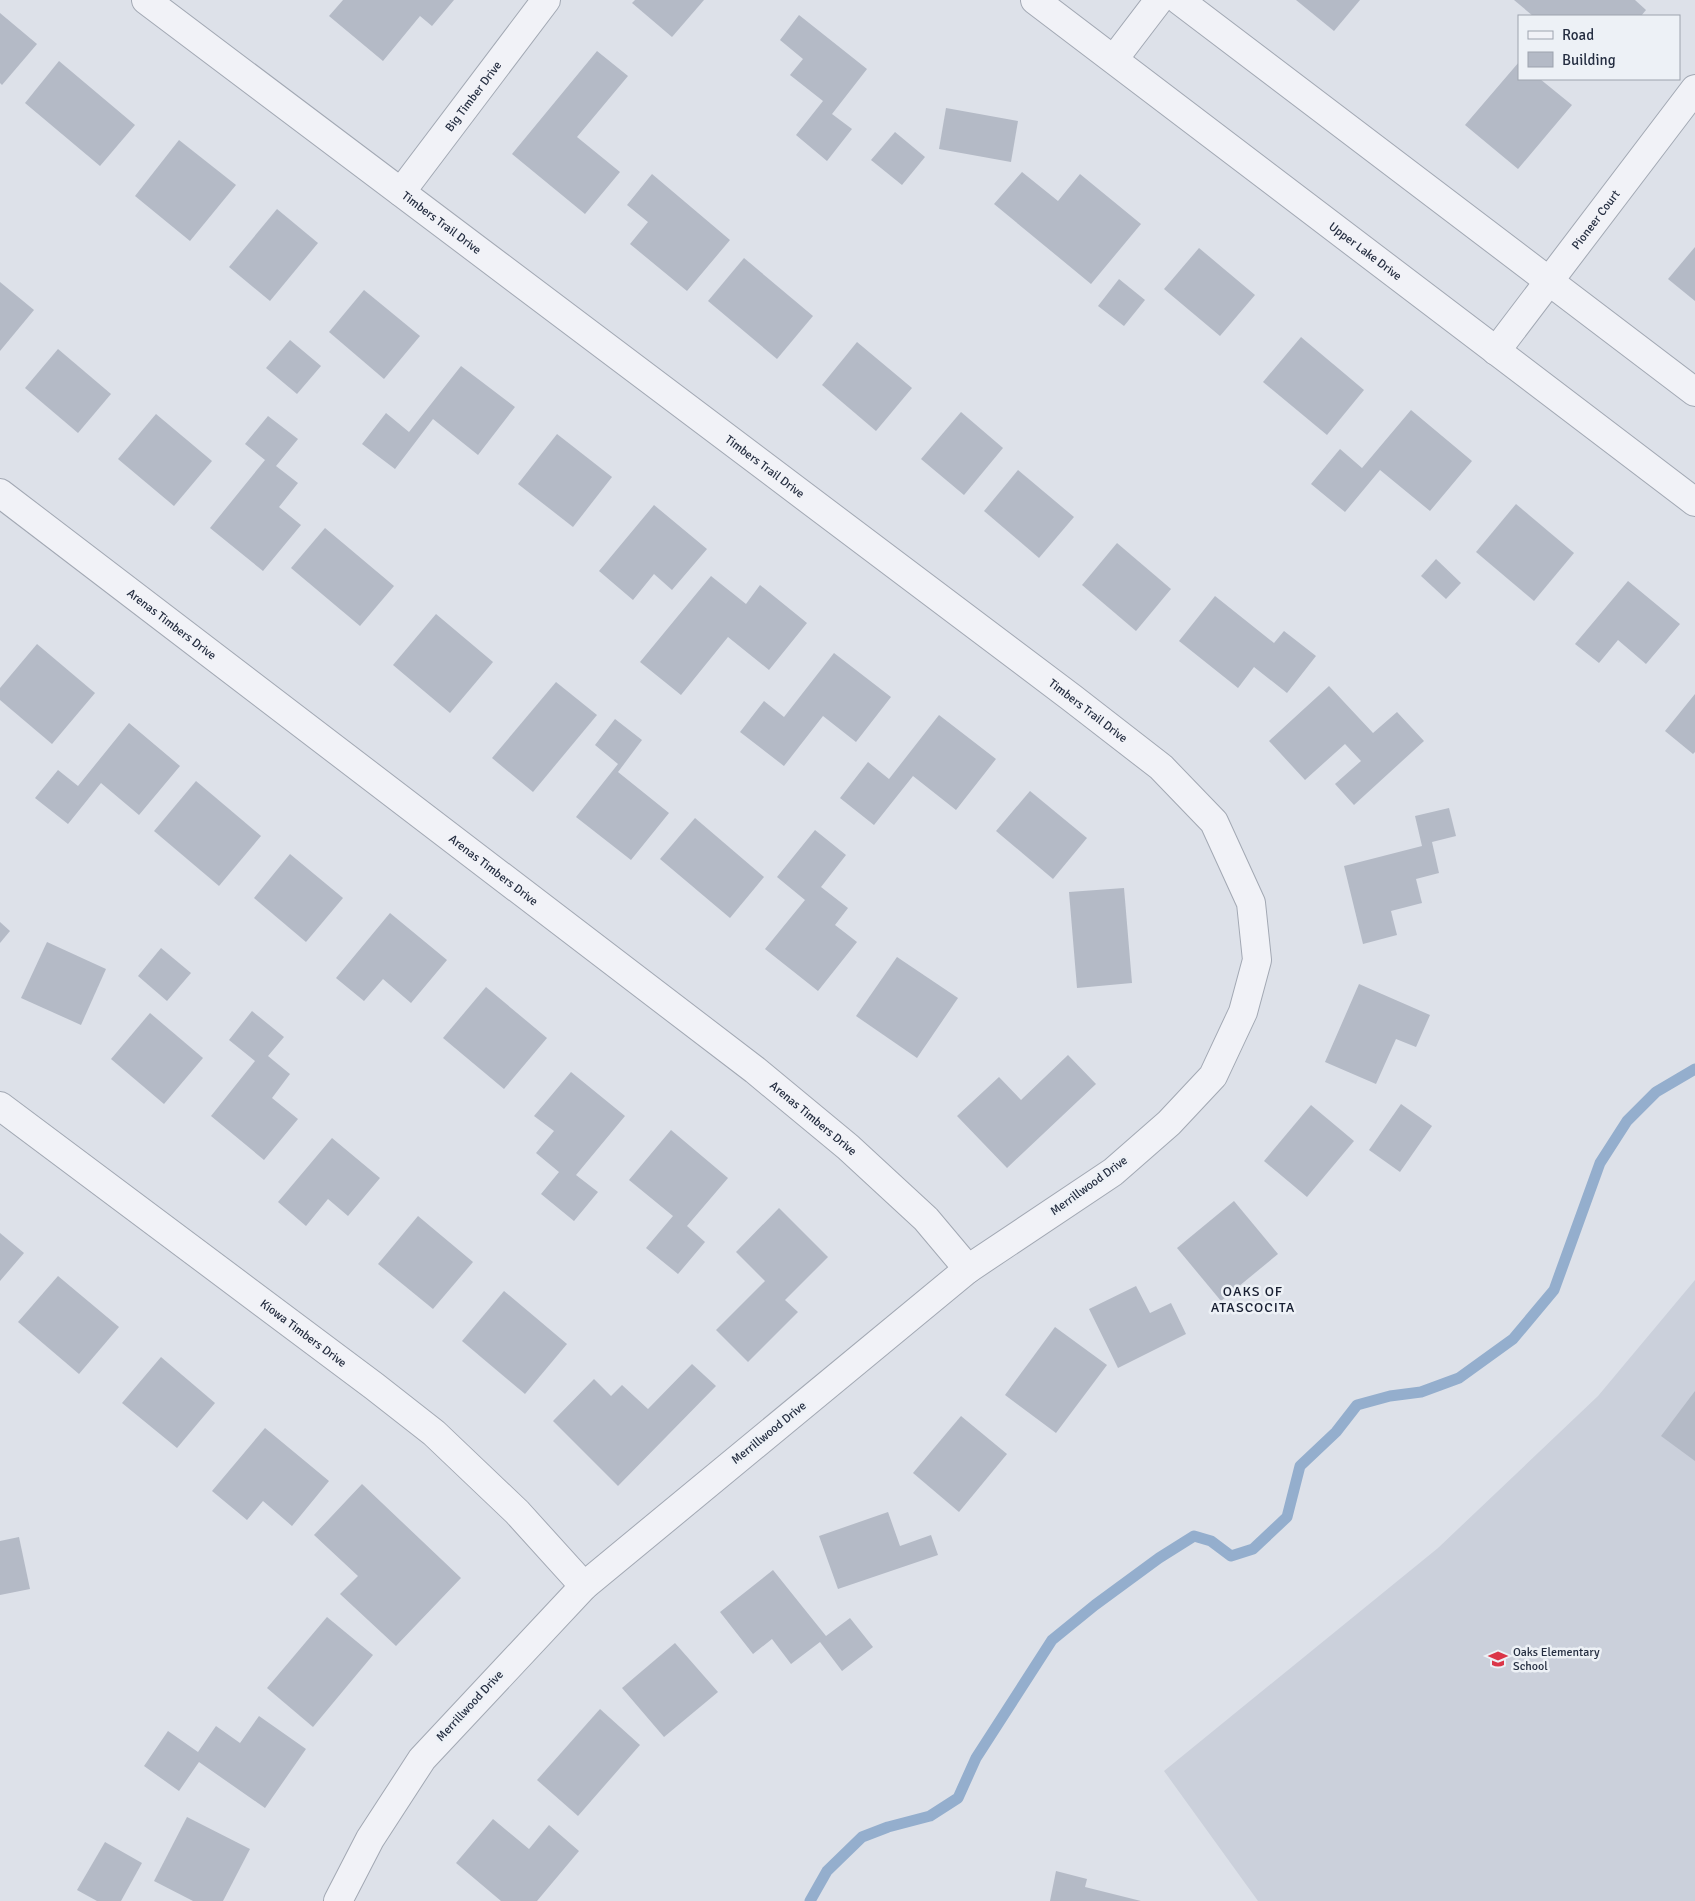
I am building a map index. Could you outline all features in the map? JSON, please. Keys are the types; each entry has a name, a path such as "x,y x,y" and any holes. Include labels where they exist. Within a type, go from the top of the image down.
{"street":[{"name":"Timbers Trail Drive","path":"146,0 1161,767 1214,822 1251,903 1257,960 1243,1012"},
{"name":"Big Timber Drive","path":"401,192 546,0"},
{"name":"Upper Lake Drive","path":"1035,0 1695,502"},
{"path":"1114,59 1159,0"},
{"path":"1179,0 1695,392"},
{"name":"Pioneer Court","path":"1496,351 1695,89"},
{"name":"Arenas Timbers Drive","path":"0,493 755,1070 848,1146 926,1219 968,1269"},
{"name":"Merrillwood Drive","path":"338,1901 370,1839 422,1758 584,1586 968,1269 1113,1172 1169,1123 1213,1076 1243,1012"},
{"name":"Kiowa Timbers Drive","path":"0,1106 434,1433 517,1512 584,1586"}],"shaded area":[{"name":"Oaks Elementary School","path":"1695,1280 1695,1901 1258,1901 1164,1771 1438,1548 1598,1396"}],"building":[{"path":"343,0 454,0 432,26 420,16 383,61 329,16"},
{"path":"635,0 704,0 672,37 632,3"},
{"path":"1296,0 1360,0 1334,31"},
{"path":"1514,0 1635,0 1646,10 1642,15 1532,15"},
{"path":"0,13 37,44 2,85 0,83"},
{"path":"799,15 867,69 832,114 852,129 827,161 796,135 823,101 790,75 803,59 780,40"},
{"path":"597,51 628,76 577,137 620,172 585,214 512,154"},
{"path":"59,61 135,125 100,166 25,103"},
{"path":"1518,63 1518,80 1541,80 1572,105 1518,169 1465,125"},
{"path":"946,108 1018,121 1011,162 939,149"},
{"path":"895,132 925,157 902,185 871,160"},
{"path":"179,140 236,185 190,241 135,196"},
{"path":"1022,172 1058,201 1080,174 1141,224 1091,284 994,204"},
{"path":"652,174 730,240 687,291 630,244 648,222 627,205"},
{"path":"277,209 318,243 270,301 229,267"},
{"path":"1695,247 1695,301 1668,279"},
{"path":"1199,248 1255,295 1220,336 1164,289"},
{"path":"744,258 813,316 777,359 708,301"},
{"path":"1119,279 1145,300 1124,326 1098,306"},
{"path":"0,282 34,310 0,351"},
{"path":"364,290 420,336 384,379 329,332"},
{"path":"1301,337 1364,390 1327,435 1263,382"},
{"path":"290,340 321,366 297,394 266,368"},
{"path":"857,342 912,388 876,431 822,385"},
{"path":"58,349 111,394 78,433 25,388"},
{"path":"461,366 515,407 478,455 433,419 395,469 362,444 386,413 409,432"},
{"path":"1411,410 1472,461 1430,511 1380,470 1345,512 1311,484 1340,449 1362,468"},
{"path":"961,412 1003,448 964,495 921,459"},
{"path":"156,414 212,461 174,506 118,459"},
{"path":"268,416 298,439 276,466 298,483 279,507 301,525 263,571 210,528 265,460 245,444"},
{"path":"557,434 612,477 573,527 518,484"},
{"path":"1018,470 1074,517 1039,558 984,511"},
{"path":"1516,504 1574,553 1534,601 1476,552"},
{"path":"654,505 707,549 672,590 654,574 633,600 599,571"},
{"path":"325,528 394,586 360,626 291,568"},
{"path":"1117,543 1171,589 1136,631 1082,585"},
{"path":"1436,559 1461,583 1446,599 1421,576"},
{"path":"711,576 746,604 760,585 807,623 769,670 728,637 681,695 640,662"},
{"path":"1628,581 1680,624 1646,664 1618,640 1599,663 1575,644"},
{"path":"1215,596 1274,643 1284,631 1316,656 1287,693 1254,667 1238,688 1179,641"},
{"path":"436,614 493,662 450,713 393,665"},
{"path":"37,644 95,693 52,744 0,700 0,688"},
{"path":"834,653 891,697 856,742 823,716 784,766 740,732 764,701 784,717"},
{"path":"556,682 597,715 533,792 492,758"},
{"path":"1329,686 1373,733 1397,712 1424,741 1354,805 1335,784 1361,761 1345,744 1305,780 1269,741"},
{"path":"1695,694 1695,752 1693,754 1665,731"},
{"path":"939,715 996,759 956,810 913,776 874,825 840,798 868,762 889,779"},
{"path":"615,719 642,740 618,772 669,813 631,860 576,817 618,764 595,745"},
{"path":"129,723 180,766 139,815 101,783 68,824 35,798 58,770 78,786"},
{"path":"196,781 261,836 219,886 154,831"},
{"path":"1030,791 1087,838 1053,879 996,831"},
{"path":"1449,808 1456,836 1432,842 1439,873 1416,879 1422,903 1391,911 1397,935 1363,944 1344,866 1422,846 1415,816"},
{"path":"695,818 764,877 730,918 660,859"},
{"path":"815,830 846,855 821,887 848,908 835,925 857,942 818,991 765,949 805,900 777,877"},
{"path":"290,854 343,898 306,942 254,898"},
{"path":"1124,888 1132,983 1077,988 1069,892"},
{"path":"390,913 447,960 411,1003 383,979 364,1001 336,978"},
{"path":"0,922 10,931 0,943"},
{"path":"47,942 106,969 81,1025 21,998"},
{"path":"161,948 191,973 167,1001 138,976"},
{"path":"897,957 958,998 917,1058 856,1016"},
{"path":"1359,984 1430,1015 1416,1047 1396,1039 1376,1084 1325,1062"},
{"path":"486,987 547,1038 504,1089 443,1038"},
{"path":"252,1011 284,1037 268,1056 290,1074 272,1098 298,1119 264,1160 211,1116 255,1061 229,1040"},
{"path":"150,1013 203,1058 164,1104 111,1059"},
{"path":"1068,1055 1096,1084 1007,1168 957,1116 999,1077 1021,1100"},
{"path":"571,1072 625,1116 576,1175 598,1192 574,1221 541,1194 559,1172 536,1153 554,1131 534,1116"},
{"path":"1401,1104 1432,1126 1400,1172 1369,1150"},
{"path":"1311,1105 1354,1141 1307,1197 1264,1161"},
{"path":"671,1130 728,1178 687,1226 705,1242 678,1274 646,1248 673,1216 629,1180"},
{"path":"332,1138 380,1178 348,1216 328,1199 306,1226 278,1202"},
{"path":"1234,1201 1278,1254 1221,1301 1177,1248"},
{"path":"779,1208 828,1257 785,1300 798,1312 748,1362 716,1330 765,1281 736,1252"},
{"path":"418,1216 473,1262 433,1309 378,1264"},
{"path":"0,1233 24,1253 0,1281"},
{"path":"58,1276 119,1327 79,1374 18,1322"},
{"path":"1136,1286 1150,1313 1171,1303 1186,1334 1118,1368 1089,1309"},
{"path":"504,1291 567,1344 525,1394 462,1341"},
{"path":"1055,1327 1107,1365 1056,1433 1005,1395"},
{"path":"161,1357 215,1403 177,1448 122,1403"},
{"path":"692,1364 716,1386 618,1486 553,1421 594,1379 611,1396 622,1385 648,1409"},
{"path":"1695,1391 1695,1461 1661,1436"},
{"path":"961,1416 1007,1454 959,1512 913,1473"},
{"path":"265,1428 329,1481 292,1526 263,1501 247,1520 212,1491"},
{"path":"362,1484 461,1578 396,1646 340,1594 358,1576 314,1535"},
{"path":"888,1512 900,1546 931,1535 938,1555 838,1589 819,1536"},
{"path":"19,1537 30,1589 0,1595 0,1541"},
{"path":"773,1570 826,1636 850,1618 873,1647 842,1671 820,1642 791,1664 772,1639 753,1654 720,1612"},
{"path":"327,1617 373,1655 313,1727 267,1688"},
{"path":"675,1643 718,1692 664,1737 622,1688"},
{"path":"600,1709 640,1745 578,1816 537,1780"},
{"path":"259,1716 306,1749 265,1808 199,1762 179,1791 144,1766 168,1731 198,1752 216,1726 240,1743"},
{"path":"187,1817 250,1849 223,1901 193,1901 154,1881"},
{"path":"493,1819 529,1849 549,1825 579,1851 537,1901 501,1901 456,1863"},
{"path":"105,1842 142,1863 121,1901 97,1901 77,1890"},
{"path":"1056,1871 1087,1879 1085,1887 1141,1901 1050,1901"}],"waterway":[{"path":"810,1901 827,1871 862,1837 888,1827 930,1816 958,1798 976,1758 1052,1640 1095,1605 1159,1558 1194,1536 1211,1541 1231,1556 1253,1549 1287,1517 1300,1466 1336,1432 1357,1405 1390,1396 1421,1392 1459,1378 1513,1339 1554,1290 1600,1163 1627,1121 1656,1092 1695,1069"}],"place":[{"name":"Oaks Elementary School","path":"1498,1659"}],"district":[{"name":"OAKS OF ATASCOCITA","path":"1253,1299"}]}
